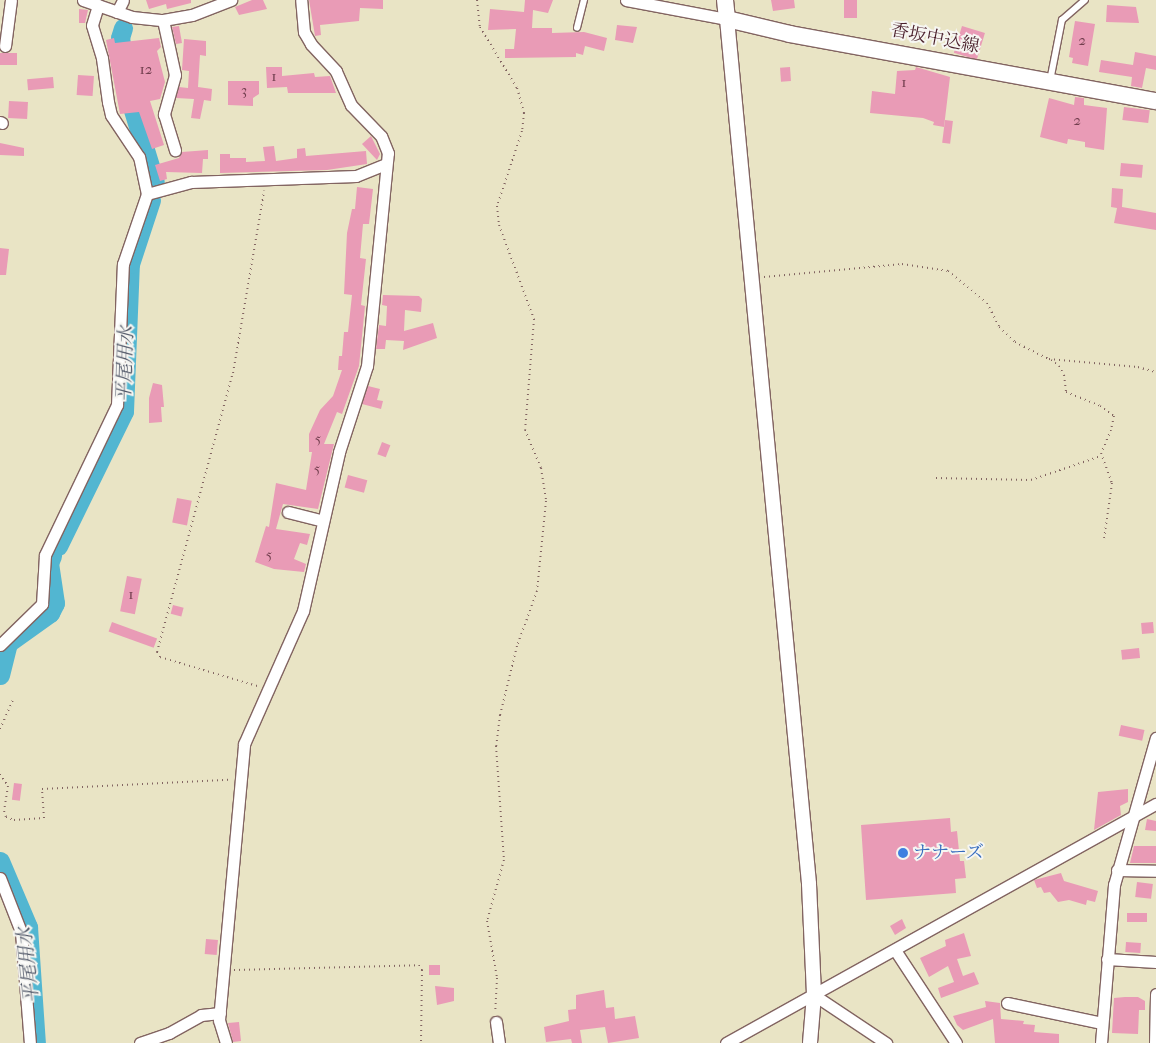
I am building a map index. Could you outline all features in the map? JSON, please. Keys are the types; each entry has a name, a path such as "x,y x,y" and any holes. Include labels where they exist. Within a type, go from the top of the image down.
{"main road":[{"path":"724,0 726,19"},
{"name":"香坂中込線","path":"726,19 790,34 1156,102"}],"street":[{"path":"5,46 11,0"},
{"path":"83,0 117,12 163,20 192,15 231,0"},
{"path":"117,12 123,0"},
{"path":"226,1043 220,1026 220,1013 244,744 303,611 339,452 367,366 386,164 385,140 358,116 336,70 307,38 301,16 302,0"},
{"path":"626,0 662,4 726,19 809,884 814,995 810,1043"},
{"path":"0,645 42,604 45,592 45,556 117,405 124,264 147,194 138,157 112,115 108,102 102,58 92,25 98,6"},
{"path":"163,20 175,75 164,114 175,150"},
{"path":"147,194 191,182 265,181 356,176 386,164"},
{"path":"288,512 323,521"},
{"path":"1101,1043 1107,960 1117,870 1156,738"},
{"path":"726,1043 1156,804"},
{"path":"1117,870 1156,870"},
{"path":"0,878 21,932 30,1043"},
{"path":"894,950 956,1043"},
{"path":"1107,960 1156,962"},
{"path":"1154,1043 1156,994"},
{"path":"814,995 886,1043"},
{"path":"1007,1004 1102,1023"},
{"path":"140,1043 175,1030 201,1015 220,1013"},
{"path":"496,1022 499,1043"}],"lane":[{"path":"577,28 584,0"},
{"path":"1050,81 1062,20 1085,0"}],"path":[{"path":"477,0 480,27 517,88 524,113 522,132 497,206 499,225 534,318 525,430 541,468 546,501 537,591 517,646 500,715 496,746 504,860 487,921 497,978 493,1001 496,1022"},
{"path":"265,181 233,373 156,652 160,657 267,689"},
{"path":"752,279 902,264 948,271 987,303 999,327 1010,337 1059,366 1064,375 1066,392 1106,409 1114,416 1101,456 1112,483 1104,539"},
{"path":"1049,359 1138,367 1156,372"},
{"path":"936,478 1031,480 1101,456"},
{"path":"0,729 12,700"},
{"path":"0,774 8,786 4,811 6,816 14,820 44,818 42,789 241,780"},
{"path":"225,970 419,965 422,970 421,1043"}],"building":[{"path":"146,0 191,0 191,3 167,9 166,4 149,9"},
{"path":"252,0 263,0 267,9 239,15 235,7"},
{"path":"309,0 383,0 383,9 360,8 359,21 320,25 321,35 315,36"},
{"path":"525,0 553,0 548,13 533,10 532,28 552,28 552,33 584,32 607,38 604,51 585,46 583,55 576,53 576,57 505,58 505,49 514,49 516,29 488,30 490,9 524,12"},
{"path":"771,0 794,0 795,8 773,11"},
{"path":"844,0 857,0 857,18 844,18"},
{"path":"1107,5 1136,7 1139,23 1106,22"},
{"path":"79,9 88,10 85,23 79,23"},
{"path":"1075,21 1095,24 1088,66 1072,63 1073,58 1069,57"},
{"path":"617,25 637,27 633,43 615,40"},
{"path":"179,26 182,43 176,44 172,27"},
{"path":"962,26 985,33 977,60 954,53"},
{"path":"114,38 115,43 159,38 161,47 157,51 165,82 160,99 150,101 164,145 152,149 139,112 120,114 106,40"},
{"path":"184,39 206,41 206,56 200,55 198,87 212,89 211,101 204,100 200,119 191,118 194,99 176,98 179,87 188,88 189,71 182,70"},
{"path":"1135,52 1156,56 1156,70 1146,68 1142,88 1131,86 1132,77 1099,72 1101,60 1133,65"},
{"path":"0,53 17,53 17,65 0,65"},
{"path":"266,67 282,67 282,76 314,73 315,77 330,76 336,93 288,93 287,87 267,88"},
{"path":"790,67 791,81 781,82 780,68"},
{"path":"916,67 950,77 944,127 933,125 934,122 923,118 870,113 872,91 895,94 897,71 915,70"},
{"path":"78,75 94,76 93,96 77,95"},
{"path":"53,77 54,88 28,90 27,79"},
{"path":"228,81 259,81 259,94 253,98 253,106 228,105"},
{"path":"1075,97 1084,98 1084,105 1107,108 1104,150 1085,147 1085,142 1068,139 1067,144 1040,137 1049,98 1074,105"},
{"path":"9,101 28,102 27,119 8,118"},
{"path":"1124,107 1150,110 1148,123 1122,120"},
{"path":"945,120 953,121 950,144 942,143"},
{"path":"371,136 380,154 377,160 362,144"},
{"path":"0,143 24,148 24,156 0,155"},
{"path":"274,146 276,161 297,158 297,149 305,148 306,156 366,151 367,164 327,170 220,173 220,154 230,154 230,158 246,158 246,162 265,161 263,147"},
{"path":"208,150 208,159 203,159 202,173 166,172 167,179 160,181 155,165 179,158 182,152"},
{"path":"1121,163 1143,165 1142,178 1120,176"},
{"path":"357,187 373,189 369,224 363,224 360,258 366,259 361,305 365,306 359,366 342,414 337,412 324,444 334,444 318,509 283,504 276,529 310,534 307,545 300,543 294,559 306,564 304,572 274,569 255,562 266,526 269,527 276,483 306,490 312,452 309,452 309,434 320,410 333,396 342,370 338,370 339,356 342,356 344,332 348,332 352,295 344,294 347,233 352,209 355,209"},
{"path":"1112,188 1123,189 1122,207 1156,213 1156,230 1114,223 1117,208 1111,207"},
{"path":"0,248 9,249 6,275 0,275"},
{"path":"383,295 419,296 422,299 421,312 405,310 404,331 433,323 437,338 403,350 404,341 386,340 385,349 376,349 379,325 386,326 387,306 382,305"},
{"path":"153,383 162,385 164,407 161,407 162,422 149,423 149,398"},
{"path":"368,386 380,389 377,400 383,401 381,409 362,404"},
{"path":"382,442 390,445 386,457 377,454"},
{"path":"348,475 367,480 364,493 345,488"},
{"path":"177,498 192,501 187,525 172,523"},
{"path":"127,576 142,579 135,614 120,611"},
{"path":"173,605 184,608 181,617 171,614"},
{"path":"112,622 157,638 154,648 109,631"},
{"path":"1153,622 1154,633 1142,634 1141,623"},
{"path":"1139,648 1140,658 1122,660 1121,650"},
{"path":"1121,725 1144,730 1142,741 1119,736"},
{"path":"14,783 22,784 20,801 12,800"},
{"path":"1128,789 1128,802 1120,806 1121,815 1094,830 1098,792"},
{"path":"950,818 951,832 957,831 960,861 964,861 966,878 955,879 956,893 866,900 861,825"},
{"path":"1147,819 1156,821 1156,831 1145,830"},
{"path":"1134,846 1156,846 1156,863 1130,863"},
{"path":"1061,873 1064,881 1098,891 1095,902 1087,900 1086,905 1069,900 1058,902 1050,892 1044,893 1041,887 1037,888 1034,880"},
{"path":"1137,882 1153,884 1151,899 1135,897"},
{"path":"1127,913 1147,913 1147,922 1127,922"},
{"path":"902,919 906,928 895,935 890,926"},
{"path":"964,933 971,956 957,959 963,976 974,972 979,984 941,998 938,988 954,982 948,966 929,977 920,958 946,946 945,940"},
{"path":"206,939 218,940 217,955 205,954"},
{"path":"1126,942 1141,943 1140,953 1125,952"},
{"path":"429,965 440,965 440,975 429,975"},
{"path":"435,986 454,988 454,1001 437,1005"},
{"path":"604,990 606,1008 614,1007 615,1019 635,1016 639,1038 608,1043 605,1027 580,1030 582,1043 572,1043 571,1039 546,1042 544,1027 569,1021 568,1010 576,1009 576,995"},
{"path":"1138,997 1145,1001 1145,1010 1139,1010 1138,1034 1112,1033 1114,998"},
{"path":"985,1001 1000,1003 1001,1019 1024,1021 1023,1024 1035,1025 1034,1032 1059,1034 1059,1043 995,1043 993,1019 963,1030 957,1025 953,1016 986,1007"},
{"path":"239,1022 241,1041 233,1042 228,1023"}],"waterway":[{"name":"平尾用水","path":"123,28 120,38 132,107 155,182"},
{"name":"平尾用水","path":"58,546 124,411 130,264 151,200"},
{"name":"平尾用水","path":"0,675 8,643 50,613 55,603 49,563 52,556"},
{"name":"平尾用水","path":"0,861 28,927 36,1043"}],"place":[{"name":"ナナーズ","path":"903,853"}]}
